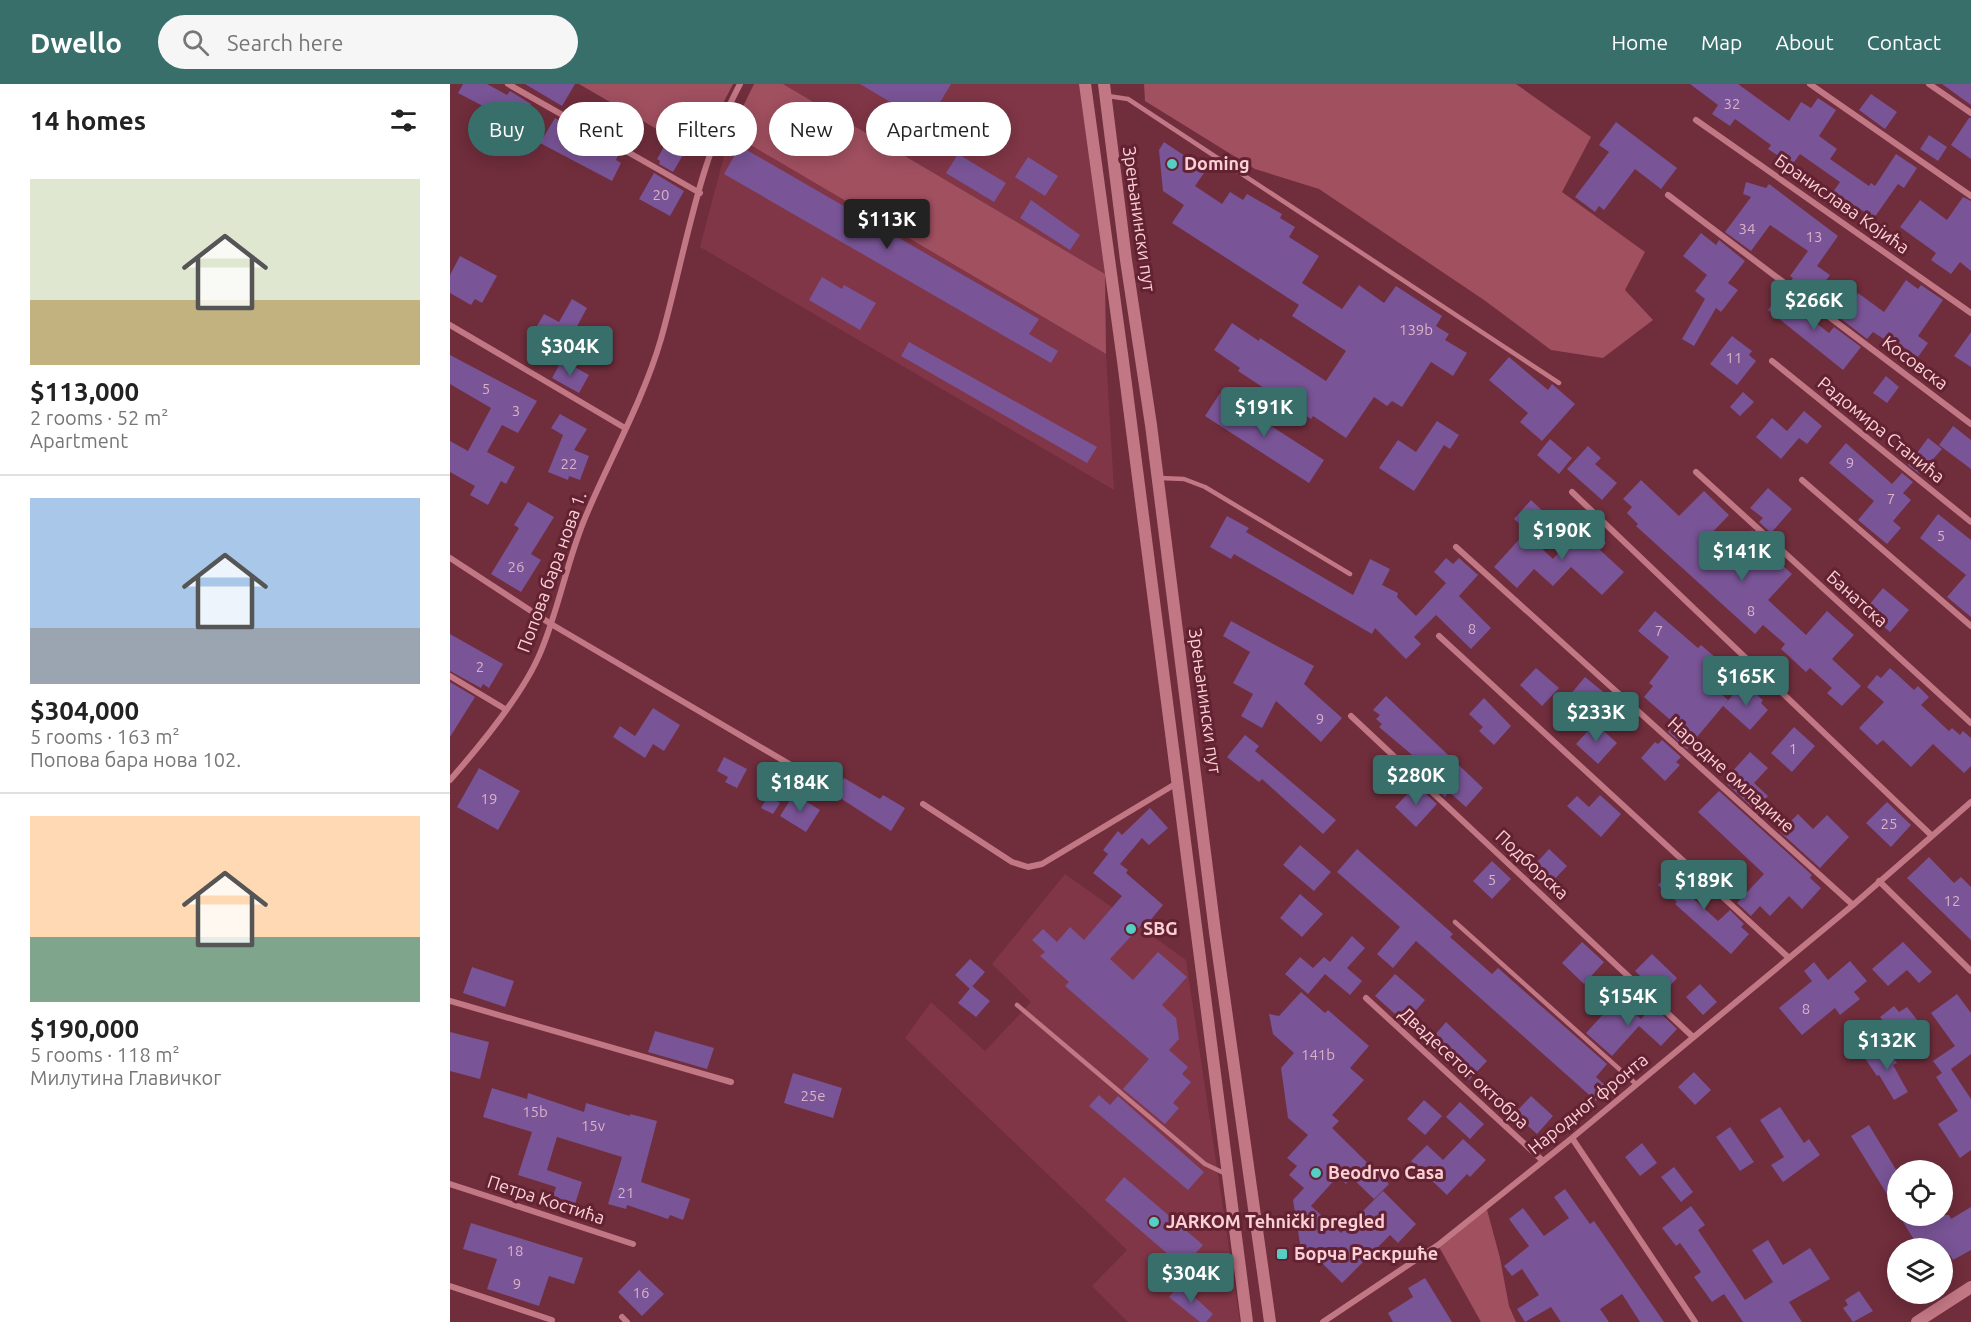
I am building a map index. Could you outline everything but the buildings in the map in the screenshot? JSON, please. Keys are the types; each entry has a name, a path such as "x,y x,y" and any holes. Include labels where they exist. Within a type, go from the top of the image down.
{"main road":[{"name":"Зрењанински пут","path":"1085,84 1247,1322"},
{"name":"Зрењанински пут","path":"1104,90 1198,787 1215,932 1270,1322"},
{"path":"1918,1322 1971,1287"}],"street":[{"path":"508,84 700,193"},
{"name":"Попова бара нова 1.","path":"450,780 476,751 534,667 551,624 575,543 651,370 720,127 740,84"},
{"path":"1810,84 1971,196"},
{"path":"1929,84 1971,113"},
{"name":"Бранислава Којића","path":"1696,120 1971,313"},
{"name":"Косовска","path":"1668,195 1971,424"},
{"path":"450,325 625,428"},
{"name":"Радомира Станића","path":"1772,361 1971,522"},
{"name":"Банатска","path":"1696,472 1971,723"},
{"path":"1802,480 1971,626"},
{"path":"1572,492 1931,835"},
{"name":"Народне омладине","path":"1456,547 1852,905"},
{"path":"450,558 551,624 796,768"},
{"path":"1439,636 1789,958"},
{"path":"450,675 505,709"},
{"name":"Подборска","path":"1351,716 1693,1036"},
{"path":"923,804 1012,862 1028,867 1042,864 1177,783"},
{"name":"Народног фронта","path":"1323,1322 1438,1245 1572,1138 1852,905 1971,802"},
{"path":"1879,881 1971,971"},
{"name":"Двадесетог октобра","path":"1366,998 1542,1160"},
{"path":"450,1001 731,1082"},
{"path":"1572,1138 1695,1322"},
{"name":"Петра Костића","path":"450,1184 633,1244"},
{"path":"450,1286 552,1320"}],"lane":[{"path":"1104,90 1128,99 1559,383"},
{"path":"1157,478 1184,478 1204,487 1350,574"},
{"path":"1455,922 1636,1083"},
{"path":"1017,1005 1205,1164 1228,1175"}],"shaded area":[{"path":"579,84 733,84 724,102 656,102 656,129 644,122 644,102 610,102"},
{"path":"754,84 783,84 814,102 769,102 769,156 757,149 757,102 745,102"},
{"path":"783,84 1079,84 1105,274 905,156 1011,156 1011,102 866,102 866,133 854,126 854,102 814,102"},
{"path":"1144,84 1516,84 1591,137 1562,192 1645,252 1625,290 1653,320 1603,358 1551,350 1484,300 1319,189 1255,169 1145,101"},
{"path":"854,126 866,133 866,156 905,156 1105,274 1106,354 769,156 854,156"},
{"path":"757,149 1106,354 1114,490 700,247 724,156 757,156"},
{"path":"1065,874 1186,960 1240,1322 1128,1322 1092,1286 1127,1250 905,1038 931,1002 985,1051 1031,1002 992,964"},
{"path":"1486,1206 1500,1258 1509,1306 1516,1322 1481,1322 1438,1245"}],"place":[{"name":"Doming","path":"1172,164"},
{"name":"SBG","path":"1131,929"},
{"name":"Beodrvo Casa","path":"1316,1173"},
{"name":"JARKOM Tehnički pregled","path":"1154,1222"},
{"name":"Борча Раскршће","path":"1282,1254"}]}
